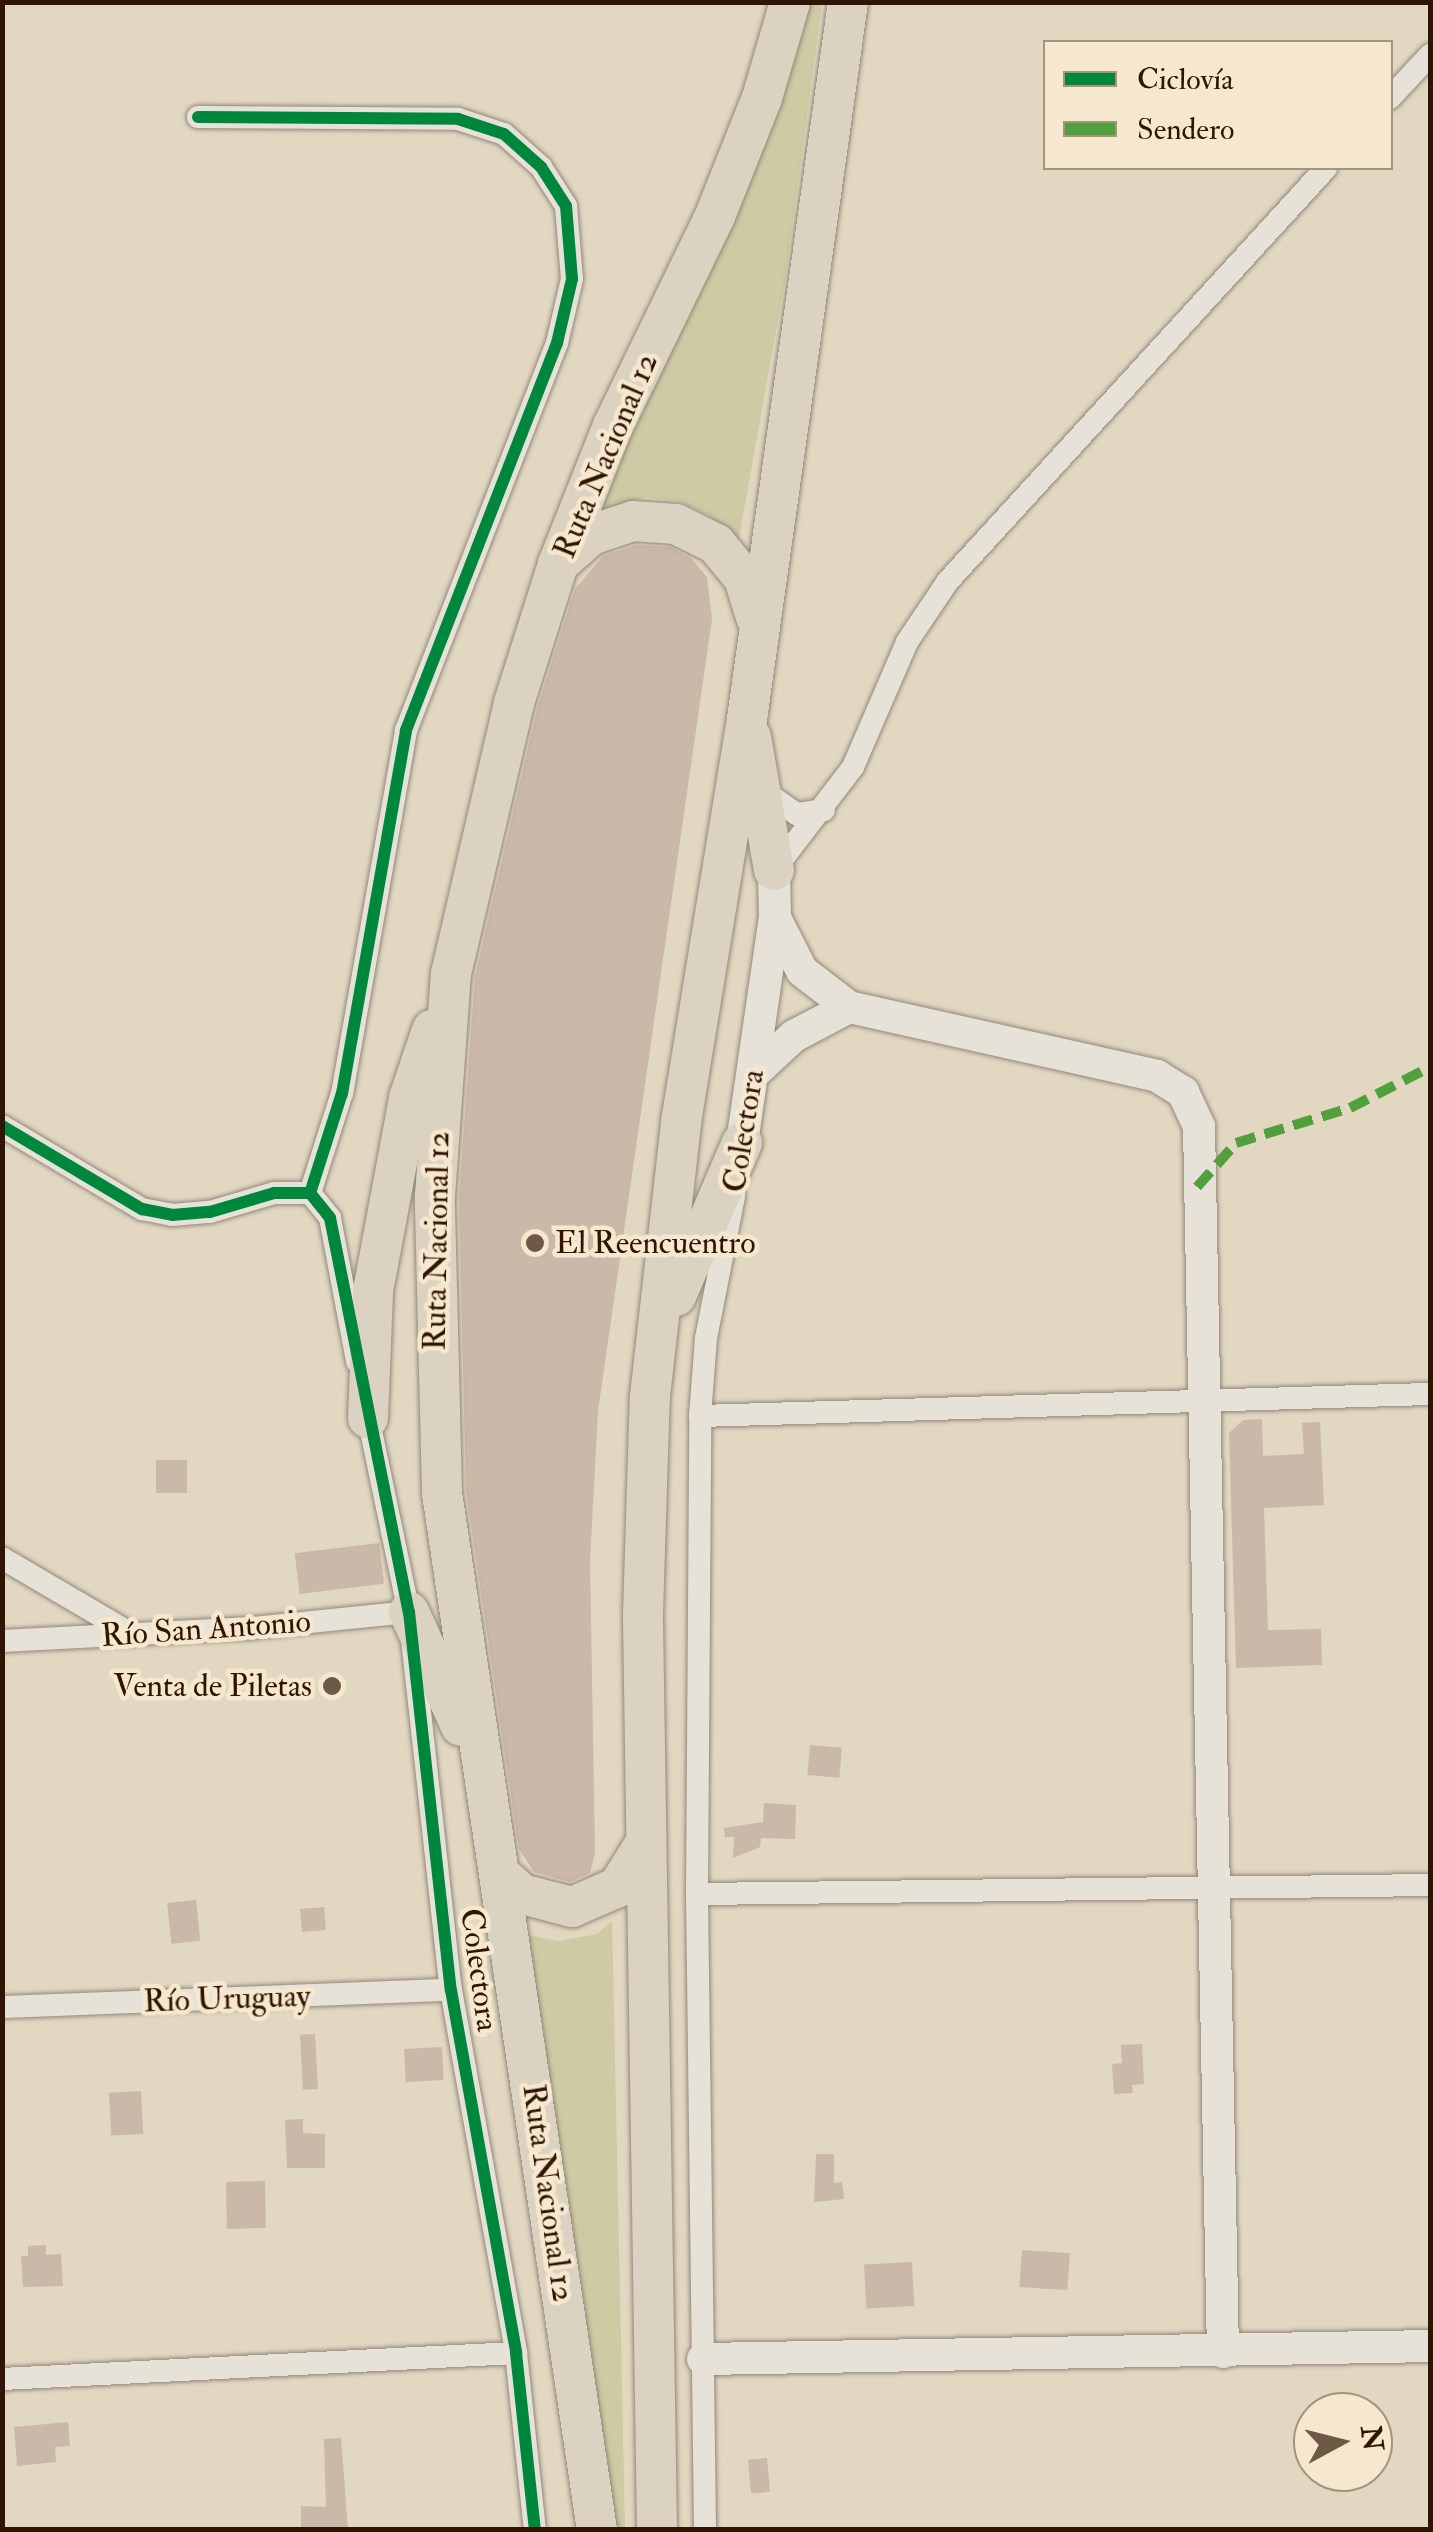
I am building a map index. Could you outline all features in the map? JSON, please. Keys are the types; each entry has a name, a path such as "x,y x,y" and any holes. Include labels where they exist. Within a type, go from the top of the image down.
{"highway":[{"name":"Ruta Nacional 12","path":"597,2530 503,1877 442,1493 434,1368 435,1196 451,974 514,703 558,564 613,426 715,216 762,98 790,2"},
{"path":"657,2530 643,1614 650,1396 680,1122 747,719 757,620 848,2"},
{"path":"558,564 591,535 632,521 676,524 716,544 735,567 757,620"},
{"path":"747,719 765,792 774,870"},
{"path":"368,1418 372,1291 409,1098 451,974"},
{"path":"650,1396 679,1281 742,1143"},
{"path":"408,1612 447,1684 495,1829"},
{"path":"503,1877 534,1900 572,1907 618,1886 646,1842"}],"main road":[{"name":"Colectora","path":"742,1143 775,918 774,870"},
{"path":"775,918 802,971 848,1007 1157,1076 1184,1092 1198,1126 1223,2352"},
{"path":"754,1073 794,1036 848,1007"},
{"path":"703,2360 1430,2346"}],"street":[{"path":"1393,95 1430,55"},
{"path":"2,1126 157,1212 210,1212 274,1193 310,1193 342,1093 406,730 557,343 572,279 566,206 541,167 504,134 458,120 198,116"},
{"path":"774,870 824,810 852,767 908,642 948,581 1324,170"},
{"path":"765,792 797,814 824,810"},
{"name":"Colectora","path":"704,2530 697,1894 700,1416 706,1338 742,1143"},
{"name":"Colectora","path":"310,1193 330,1218 408,1612 451,1990 516,2354 535,2530"},
{"path":"700,1416 1201,1397 1430,1394"},
{"path":"2,1558 134,1636"},
{"name":"Río San Antonio","path":"2,1641 134,1636 408,1612"},
{"path":"697,1894 1430,1885"},
{"name":"Río Uruguay","path":"2,2008 451,1990"},
{"path":"2,2379 516,2354"}],"shaded area":[{"path":"798,3 822,3 785,280 738,544 710,516 682,502 646,497 593,513"},
{"path":"612,1921 625,2529 607,2529 536,2043 529,1935 558,1941 597,1934"}],"building":[{"name":"El Reencuentro","path":"636,545 670,547 691,558 707,577 712,619 598,1411 590,1561 595,1853 590,1873 570,1882 534,1872 519,1849 466,1491 459,1197 475,977 537,709 575,589 603,556"},
{"path":"1262,1419 1263,1456 1304,1454 1302,1423 1320,1422 1324,1505 1264,1508 1268,1630 1321,1629 1322,1665 1236,1668 1229,1433 1243,1420"},
{"path":"156,1460 187,1460 187,1493 156,1493"},
{"path":"379,1543 384,1584 300,1594 295,1553"},
{"path":"810,1745 842,1748 839,1778 807,1775"},
{"path":"764,1803 796,1805 795,1839 761,1838 760,1847 733,1858 734,1837 725,1837 724,1828 763,1822"},
{"path":"196,1900 200,1941 171,1944 167,1903"},
{"path":"324,1907 326,1930 302,1932 300,1909"},
{"path":"315,2034 318,2089 303,2090 300,2035"},
{"path":"1142,2044 1144,2084 1132,2085 1133,2093 1114,2094 1112,2064 1122,2063 1121,2045"},
{"path":"442,2047 444,2080 406,2082 404,2049"},
{"path":"141,2091 143,2134 111,2136 109,2093"},
{"path":"303,2119 303,2133 325,2134 325,2168 287,2168 285,2120"},
{"path":"816,2154 834,2154 834,2183 842,2182 844,2199 814,2202"},
{"path":"265,2181 266,2228 227,2229 226,2182"},
{"path":"46,2245 46,2255 61,2254 63,2286 23,2287 21,2256 28,2256 28,2246"},
{"path":"1022,2250 1070,2253 1067,2290 1019,2287"},
{"path":"912,2262 914,2306 866,2308 864,2265"},
{"path":"68,2422 70,2446 55,2447 56,2462 17,2466 14,2427"},
{"path":"341,2438 348,2530 301,2530 301,2506 326,2507 324,2439"},
{"path":"767,2458 770,2492 751,2494 748,2460"}],"marked path":[{"path":"1197,1187 1236,1143 1350,1108 1430,1067"}],"cycle path":[{"path":"198,117 458,119 504,134 541,167 566,206 572,279 557,343 406,731 342,1093 310,1193"},
{"path":"2,1126 142,1209 172,1215 210,1212 274,1193 310,1193 330,1218 409,1612 451,1990 516,2353 535,2530"}],"place":[{"name":"El Reencuentro","path":"535,1243"},
{"name":"Venta de Piletas","path":"332,1686"}]}
